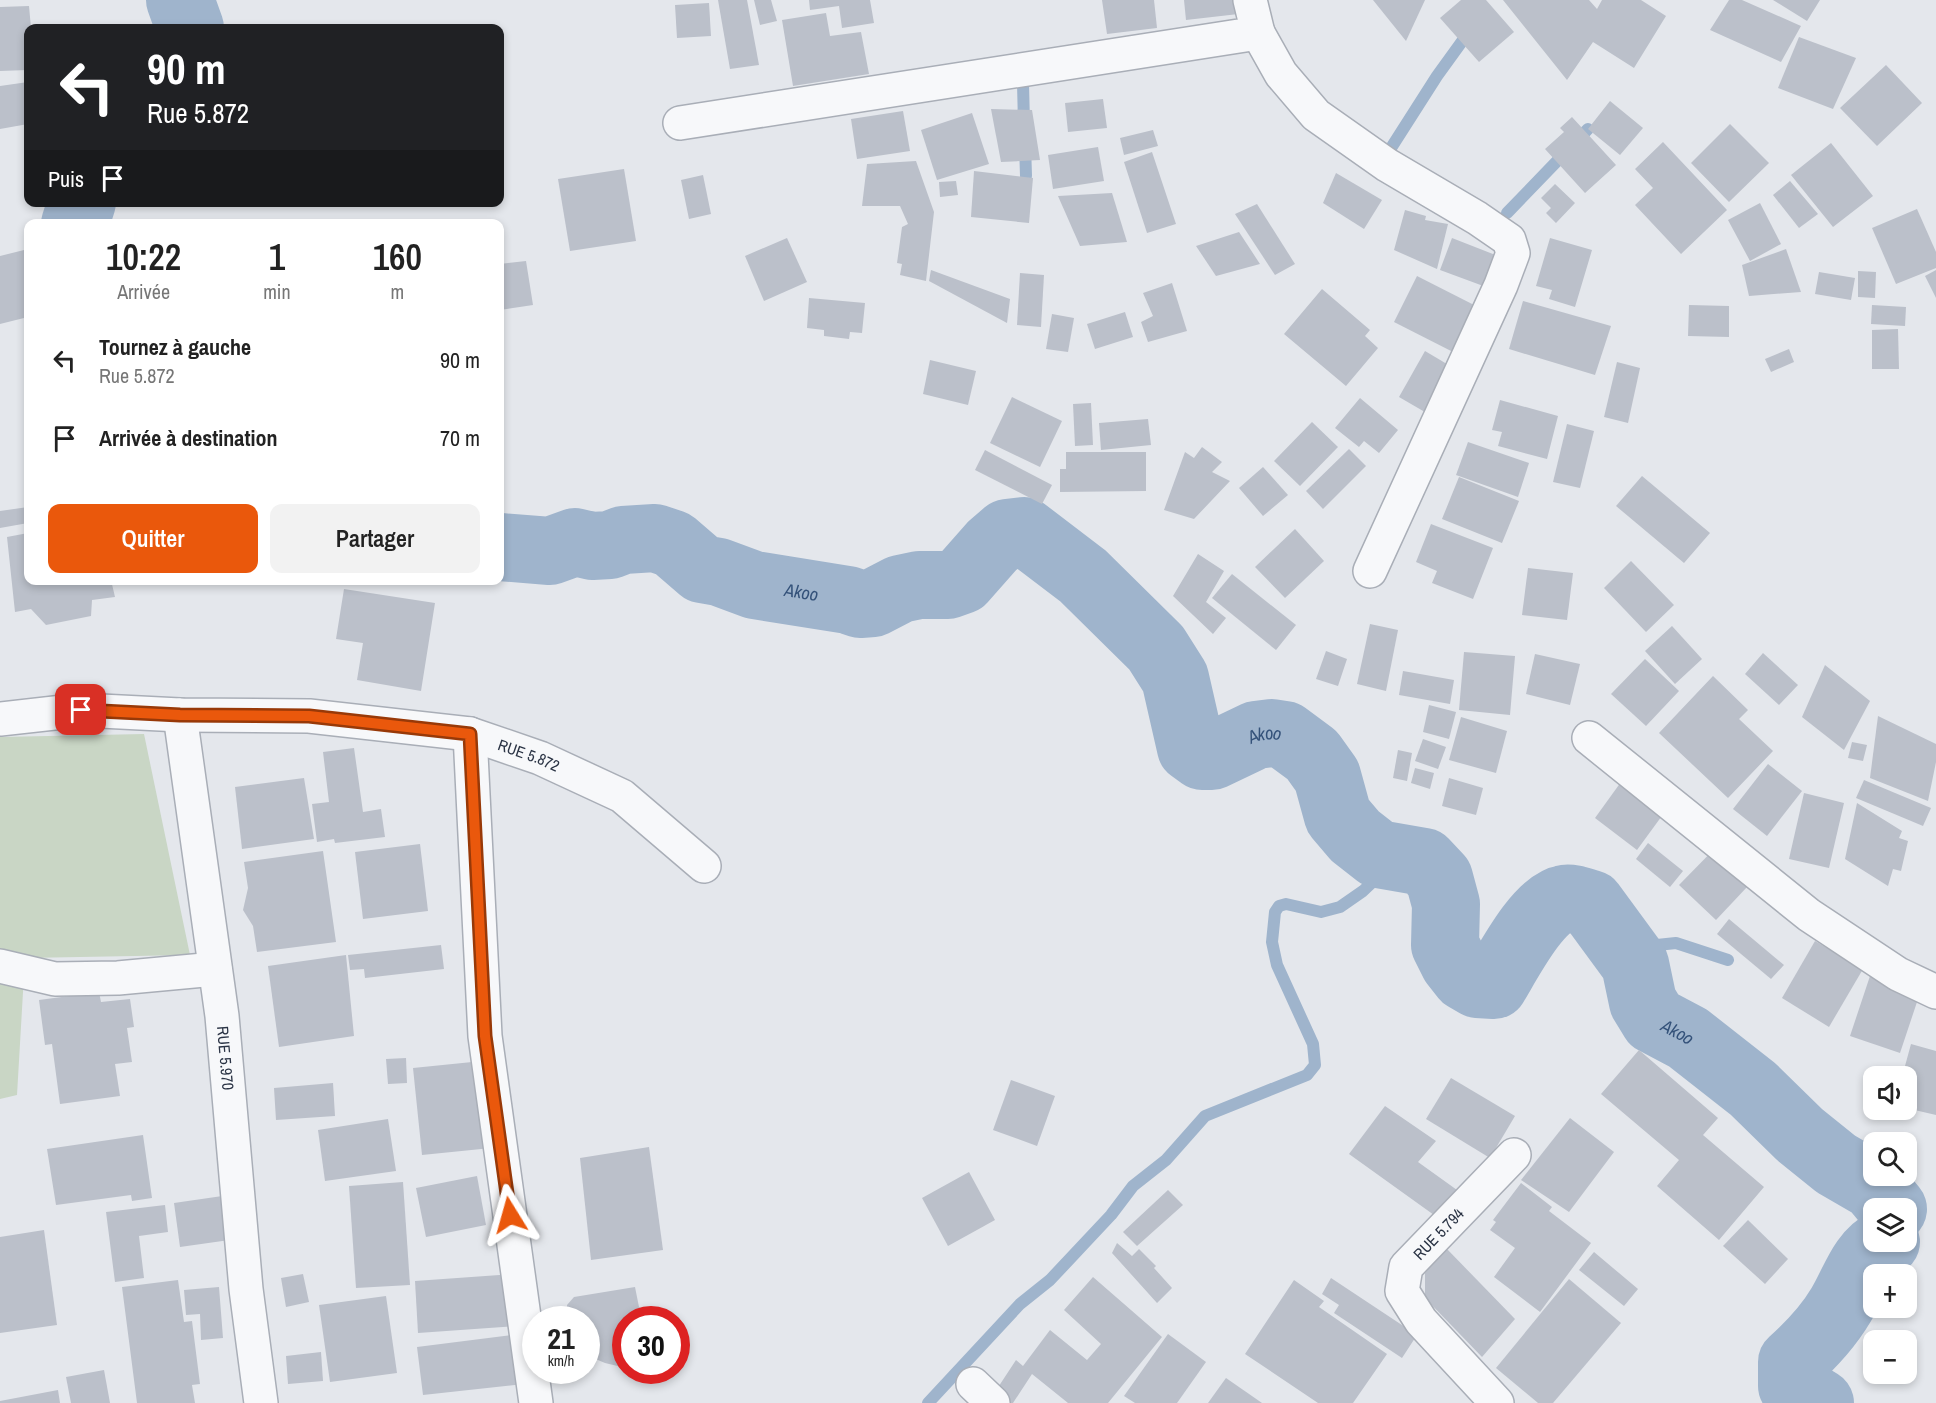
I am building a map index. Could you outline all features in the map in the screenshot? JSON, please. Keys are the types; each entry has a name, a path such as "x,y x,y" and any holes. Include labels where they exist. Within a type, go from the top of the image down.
{"street":[{"path":"1250,0 1258,33 1281,74 1316,116 1387,165 1477,218 1509,240 1513,254 1501,285 1370,571"},
{"path":"680,123 1258,33"},
{"name":"RUE 5.872","path":"0,719 81,710 180,715 309,716 470,734 540,758 622,795 704,866"},
{"name":"RUE 5.970","path":"180,715 222,1016 246,1288 261,1403"},
{"path":"470,734 485,1036 536,1403"},
{"path":"1589,738 1809,915 1898,974 1936,992"},
{"path":"0,966 55,979 118,978 215,969"},
{"name":"RUE 5.794","path":"1497,1403 1421,1321 1402,1291 1406,1267 1514,1155"}],"green space":[{"path":"144,734 190,955 25,958 17,1095 0,1099 0,737"}],"building":[{"path":"718,0 747,0 759,65 730,69"},
{"path":"754,0 771,0 777,21 760,25"},
{"path":"809,0 870,0 874,23 842,28 839,6 810,10"},
{"path":"1102,0 1154,0 1157,28 1107,34"},
{"path":"1184,0 1255,0 1256,12 1186,20"},
{"path":"1373,0 1425,0 1406,41"},
{"path":"1461,0 1486,0 1514,32 1479,62 1440,18"},
{"path":"1503,0 1589,0 1597,9 1602,0 1641,0 1666,16 1634,68 1593,42 1567,80"},
{"path":"1729,0 1742,0 1801,26 1781,62 1710,30"},
{"path":"1773,0 1820,0 1807,21"},
{"path":"709,3 711,36 677,38 675,5"},
{"path":"29,6 31,24 24,24 24,70 0,71 0,7"},
{"path":"826,13 830,36 861,32 869,74 793,86 782,20"},
{"path":"1799,37 1856,58 1833,109 1778,88"},
{"path":"1886,65 1922,103 1877,146 1840,108"},
{"path":"24,83 24,125 0,129 0,86"},
{"path":"1103,99 1107,128 1068,132 1065,103"},
{"path":"1610,101 1643,128 1620,155 1588,129"},
{"path":"991,109 1032,110 1040,160 1001,162"},
{"path":"903,111 910,151 857,159 851,119"},
{"path":"972,113 989,164 937,180 921,130"},
{"path":"1572,117 1616,165 1585,193 1545,149 1564,132 1560,128"},
{"path":"1730,124 1769,163 1729,202 1691,163"},
{"path":"1153,130 1158,146 1124,155 1120,138"},
{"path":"1663,142 1727,210 1681,254 1635,205 1653,188 1635,169"},
{"path":"1831,143 1873,196 1833,227 1791,175"},
{"path":"1098,147 1104,181 1053,189 1048,155"},
{"path":"1152,152 1176,224 1147,233 1124,162"},
{"path":"916,161 934,212 926,281 900,275 902,264 897,263 902,227 908,224 900,206 862,206 867,164"},
{"path":"624,169 636,241 570,251 558,179"},
{"path":"974,171 1033,178 1029,223 971,217"},
{"path":"1336,173 1382,200 1364,229 1323,203"},
{"path":"703,175 711,214 689,219 681,180"},
{"path":"956,181 958,195 940,197 939,182"},
{"path":"1790,181 1818,214 1799,228 1773,195"},
{"path":"1555,184 1575,203 1556,223 1546,213 1551,208 1541,198"},
{"path":"1112,193 1127,242 1080,246 1058,196"},
{"path":"1760,203 1781,244 1750,261 1728,220"},
{"path":"1257,204 1295,264 1275,275 1235,214"},
{"path":"1917,209 1936,252 1936,268 1896,284 1872,228"},
{"path":"1405,210 1426,216 1425,220 1448,224 1437,269 1394,250"},
{"path":"1239,232 1260,264 1216,276 1196,246"},
{"path":"787,238 807,282 764,301 745,256"},
{"path":"1452,238 1498,256 1486,287 1440,270"},
{"path":"1550,238 1592,250 1575,307 1549,299 1552,290 1536,286"},
{"path":"1786,249 1801,292 1749,296 1742,265"},
{"path":"24,250 24,318 0,324 0,256"},
{"path":"526,261 533,305 504,309 504,264"},
{"path":"931,270 1010,299 1007,323 929,281"},
{"path":"1936,270 1936,298 1925,276"},
{"path":"1858,271 1876,272 1875,298 1858,297"},
{"path":"1819,272 1855,278 1851,300 1815,294"},
{"path":"1020,273 1044,275 1041,327 1017,325"},
{"path":"1417,276 1478,307 1455,353 1394,322"},
{"path":"1172,283 1187,331 1148,342 1141,322 1153,316 1143,293"},
{"path":"1322,289 1370,330 1365,336 1378,348 1346,386 1284,334"},
{"path":"809,298 865,303 862,333 850,332 849,339 824,336 824,330 807,328"},
{"path":"1523,301 1611,326 1595,375 1509,349"},
{"path":"1689,305 1729,306 1729,337 1688,336"},
{"path":"1872,305 1906,307 1905,326 1871,324"},
{"path":"1125,312 1133,337 1095,349 1087,324"},
{"path":"1052,314 1074,318 1068,352 1046,349"},
{"path":"1898,329 1899,369 1872,369 1872,330"},
{"path":"1789,349 1794,362 1771,372 1765,359"},
{"path":"1425,351 1457,370 1430,415 1399,397"},
{"path":"930,360 976,371 968,405 923,394"},
{"path":"1617,362 1640,368 1628,423 1604,417"},
{"path":"1012,397 1062,421 1040,467 990,443"},
{"path":"1360,398 1398,430 1379,453 1364,441 1359,447 1335,428"},
{"path":"1500,400 1558,416 1547,459 1498,446 1502,432 1492,430"},
{"path":"1091,403 1093,445 1075,446 1073,404"},
{"path":"1148,419 1151,445 1101,450 1099,423"},
{"path":"1312,422 1338,447 1300,486 1274,461"},
{"path":"1567,424 1594,431 1580,488 1553,482"},
{"path":"1468,442 1529,463 1518,497 1456,475"},
{"path":"1202,447 1222,462 1212,472 1230,481 1194,519 1164,510 1185,452 1194,458"},
{"path":"1349,449 1366,466 1323,509 1306,491"},
{"path":"985,450 1052,485 1042,504 975,470"},
{"path":"1066,452 1146,452 1146,491 1060,492 1060,469 1066,469"},
{"path":"1263,467 1288,495 1263,516 1239,488"},
{"path":"1642,476 1710,533 1684,563 1616,506"},
{"path":"1459,477 1519,501 1502,543 1442,519"},
{"path":"24,508 24,524 0,528 0,511"},
{"path":"1431,524 1493,548 1473,599 1432,583 1437,571 1416,562"},
{"path":"1295,529 1324,561 1285,598 1255,567"},
{"path":"24,534 24,585 112,585 115,597 92,600 91,616 46,625 31,609 15,612 7,537"},
{"path":"1198,554 1224,571 1206,602 1226,618 1213,634 1173,596"},
{"path":"1631,561 1674,605 1646,632 1604,588"},
{"path":"1528,568 1573,573 1567,620 1522,615"},
{"path":"1232,574 1296,625 1276,650 1212,598"},
{"path":"344,589 435,603 421,691 357,680 363,643 336,639"},
{"path":"1370,624 1398,630 1386,691 1357,684"},
{"path":"1672,626 1702,659 1675,684 1645,651"},
{"path":"1326,651 1347,659 1338,686 1316,679"},
{"path":"1464,652 1515,656 1510,715 1459,710"},
{"path":"1763,653 1798,685 1779,705 1745,674"},
{"path":"1535,654 1580,664 1570,705 1526,694"},
{"path":"1645,659 1679,691 1646,726 1611,694"},
{"path":"1825,665 1870,701 1844,750 1802,717"},
{"path":"1403,671 1454,680 1450,704 1399,695"},
{"path":"1713,676 1748,710 1739,719 1773,751 1728,798 1659,733"},
{"path":"1429,705 1456,712 1449,739 1423,732"},
{"path":"1878,716 1936,744 1936,762 1928,801 1870,778"},
{"path":"1461,717 1507,731 1496,773 1449,760"},
{"path":"1423,739 1446,747 1438,769 1415,761"},
{"path":"1852,742 1867,745 1863,761 1848,758"},
{"path":"354,748 363,812 381,809 385,837 335,843 334,839 317,842 312,804 329,802 323,752"},
{"path":"1398,750 1412,753 1407,781 1393,778"},
{"path":"1768,764 1802,791 1767,836 1733,809"},
{"path":"1415,768 1434,773 1430,789 1411,783"},
{"path":"304,778 314,839 242,849 235,787"},
{"path":"1449,778 1483,788 1476,815 1442,806"},
{"path":"1864,780 1931,808 1923,826 1856,798"},
{"path":"1621,782 1664,813 1637,850 1595,818"},
{"path":"1804,793 1844,803 1829,868 1789,859"},
{"path":"1857,803 1902,831 1899,838 1908,841 1901,871 1893,869 1888,886 1845,859"},
{"path":"1727,836 1763,870 1716,920 1679,885"},
{"path":"1648,843 1683,871 1670,887 1636,859"},
{"path":"420,844 428,911 363,919 355,852"},
{"path":"323,851 336,942 257,952 253,926 243,910 248,888 244,862"},
{"path":"1729,919 1784,965 1771,979 1717,934"},
{"path":"1815,941 1863,969 1829,1027 1782,998"},
{"path":"441,945 444,969 365,978 364,969 350,970 348,955"},
{"path":"346,955 354,1036 279,1047 268,966"},
{"path":"1870,976 1920,993 1900,1053 1850,1036"},
{"path":"99,992 101,1002 130,999 134,1027 127,1028 132,1062 115,1064 120,1096 60,1104 52,1044 45,1045 39,1000"},
{"path":"1911,1044 1936,1051 1936,1115 1917,1111 1917,1066 1905,1066"},
{"path":"1639,1050 1718,1118 1703,1135 1764,1187 1719,1240 1657,1186 1679,1160 1601,1094"},
{"path":"406,1058 407,1083 388,1084 386,1059"},
{"path":"492,1060 501,1147 422,1155 413,1068"},
{"path":"1451,1078 1515,1116 1490,1158 1426,1119"},
{"path":"1011,1080 1055,1096 1037,1146 993,1130"},
{"path":"333,1083 335,1116 276,1120 274,1088"},
{"path":"1385,1106 1436,1141 1418,1162 1457,1190 1434,1215 1349,1154"},
{"path":"1570,1118 1614,1152 1569,1212 1521,1180"},
{"path":"388,1119 396,1171 325,1181 318,1130"},
{"path":"143,1135 152,1198 132,1201 131,1195 56,1205 47,1149"},
{"path":"649,1147 663,1250 591,1260 580,1158"},
{"path":"969,1172 995,1220 948,1246 922,1198"},
{"path":"477,1176 486,1225 426,1237 416,1188"},
{"path":"403,1182 410,1285 356,1288 349,1186"},
{"path":"1521,1183 1552,1207 1549,1211 1591,1243 1540,1312 1494,1277 1515,1248 1490,1230 1496,1222 1493,1220"},
{"path":"1168,1190 1183,1205 1137,1246 1123,1232"},
{"path":"250,1192 257,1236 180,1247 174,1203"},
{"path":"165,1205 168,1232 139,1236 144,1278 115,1282 106,1212"},
{"path":"1748,1220 1788,1259 1765,1284 1723,1246"},
{"path":"44,1230 57,1325 0,1333 0,1237"},
{"path":"1117,1243 1132,1256 1139,1249 1156,1266 1154,1268 1172,1288 1157,1303 1112,1253"},
{"path":"1446,1248 1515,1319 1482,1357 1425,1298 1425,1273"},
{"path":"1594,1252 1638,1289 1624,1306 1579,1270"},
{"path":"303,1274 309,1302 286,1307 281,1278"},
{"path":"513,1274 517,1326 418,1333 415,1281"},
{"path":"1093,1277 1162,1337 1108,1403 1068,1403 1032,1374 1013,1403 1005,1403 993,1395 1016,1360 1023,1366 1050,1330 1087,1360 1101,1344 1064,1310"},
{"path":"1331,1278 1417,1335 1402,1358 1334,1313 1339,1305 1322,1294"},
{"path":"1569,1279 1621,1323 1553,1403 1538,1403 1496,1368"},
{"path":"178,1280 184,1322 192,1321 200,1384 192,1385 195,1403 137,1403 122,1287"},
{"path":"1294,1280 1324,1301 1319,1307 1387,1354 1353,1403 1318,1403 1245,1354"},
{"path":"219,1287 223,1338 201,1340 200,1314 186,1315 184,1290"},
{"path":"635,1287 639,1306 612,1306 612,1365 600,1361 600,1306 567,1306 574,1297"},
{"path":"386,1296 397,1373 330,1382 319,1305"},
{"path":"519,1334 522,1384 524,1384 423,1395 417,1347"},
{"path":"1168,1334 1206,1362 1177,1403 1135,1403 1124,1396"},
{"path":"321,1352 323,1381 288,1384 286,1356"},
{"path":"104,1370 110,1403 71,1403 66,1377"},
{"path":"1226,1378 1262,1403 1208,1403"},
{"path":"58,1390 60,1403 0,1403 0,1401"}],"waterway":[{"name":"Akoo","path":"180,0 189,24"},
{"path":"1391,148 1437,76 1471,29"},
{"path":"1023,83 1024,124"},
{"path":"1507,213 1588,129"},
{"path":"1025,144 1026,176"},
{"name":"Akoo","path":"77,219 80,207"},
{"name":"Akoo","path":"504,547 550,551 575,542 592,546 610,545 623,540 655,538 673,544 702,569 719,572 754,585 848,600 860,604 873,603 900,589 919,585 948,585 962,580 992,546 1007,533 1024,531 1083,576 1156,648 1175,678 1191,748 1202,756 1212,756 1256,735 1272,733 1285,735 1312,755 1327,776 1338,816 1355,836 1378,854 1424,862 1439,878 1446,904 1445,945 1454,963 1465,977 1477,984 1494,985 1524,936 1544,911 1564,899 1574,899 1591,904 1635,964 1643,1002 1654,1020 1688,1038 1753,1089 1800,1135 1836,1164 1874,1186 1884,1198"},
{"path":"928,1403 1020,1304 1050,1280 1111,1215 1133,1186 1166,1160 1205,1116 1307,1075 1315,1065 1313,1044 1277,965 1272,942 1275,912 1279,906 1286,904 1321,912 1340,907 1363,891 1381,874 1390,856"},
{"path":"1635,964 1657,945 1676,943 1728,960"},
{"name":"Akoo","path":"1820,1403 1792,1386 1792,1362 1825,1328 1836,1313 1859,1270 1872,1252"}],"route":[{"path":"81,710 180,715 309,716 470,734 485,1036 510,1215"}]}
